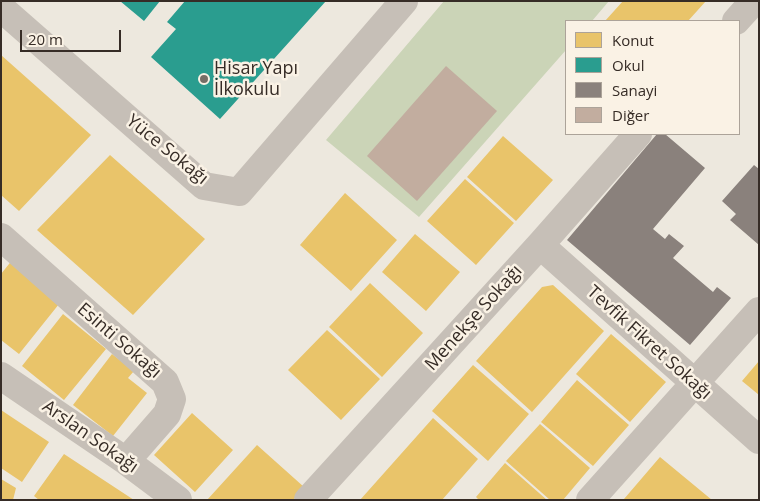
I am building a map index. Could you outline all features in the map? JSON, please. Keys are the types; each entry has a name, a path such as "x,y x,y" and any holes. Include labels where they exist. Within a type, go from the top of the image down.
{"street":[{"name":"Yüce Sokağı","path":"1,8 204,186 238,192 404,1"},
{"path":"737,20 754,1"},
{"name":"Menekşe Sokağı","path":"308,500 540,245 637,135"},
{"name":"Esinti Sokağı","path":"1,237 165,382 172,399 167,414 126,460"},
{"name":"Tevfik Fikret Sokağı","path":"540,245 759,440"},
{"path":"590,500 759,311"},
{"name":"Arslan Sokağı","path":"1,376 126,460 178,500"}],"green space":[{"path":"444,1 609,1 593,20 565,20 565,51 419,217 326,140"}],"building: Konut":[{"path":"623,1 706,1 689,20 606,20"},
{"path":"1,55 91,135 19,211 1,195"},
{"path":"503,136 553,180 516,221 467,177"},
{"path":"110,155 205,239 133,315 37,230"},
{"path":"465,179 514,223 476,265 427,221"},
{"path":"345,193 397,240 351,291 300,245"},
{"path":"415,234 460,272 426,311 382,272"},
{"path":"13,259 63,299 19,354 1,340 1,274"},
{"path":"370,283 423,333 382,377 329,327"},
{"path":"553,285 604,331 532,412 476,361 542,287"},
{"path":"63,314 106,349 64,400 22,366"},
{"path":"327,330 380,379 341,420 288,370"},
{"path":"611,334 666,382 630,422 576,374"},
{"path":"112,354 134,371 128,378 147,393 113,436 73,405"},
{"path":"759,361 759,395 742,381"},
{"path":"473,365 529,414 488,461 432,411"},
{"path":"577,380 629,425 593,466 541,422"},
{"path":"1,410 49,442 22,482 1,468"},
{"path":"192,413 233,450 195,492 154,455"},
{"path":"433,418 478,459 442,500 360,500"},
{"path":"540,424 590,468 563,500 550,500 506,461"},
{"path":"257,445 304,487 293,500 207,500"},
{"path":"64,454 134,500 39,500 34,496"},
{"path":"660,457 712,500 625,500"},
{"path":"505,463 547,500 479,500 476,497"},
{"path":"1,479 16,488 13,500 1,500"}],"building: Okul":[{"path":"120,1 160,1 144,21"},
{"path":"185,1 326,1 220,119 151,57 176,29 167,22"}],"building: Sanayi":[{"path":"656,135 666,135 705,168 653,229 665,239 669,234 684,246 673,258 713,292 717,287 731,298 690,345 567,240"},
{"path":"754,165 759,169 759,245 730,220 736,214 722,201"}],"building: Diğer":[{"path":"446,66 497,111 417,201 367,156"}],"place":[{"name":"Hisar Yapı İlkokulu","path":"204,79"}]}
